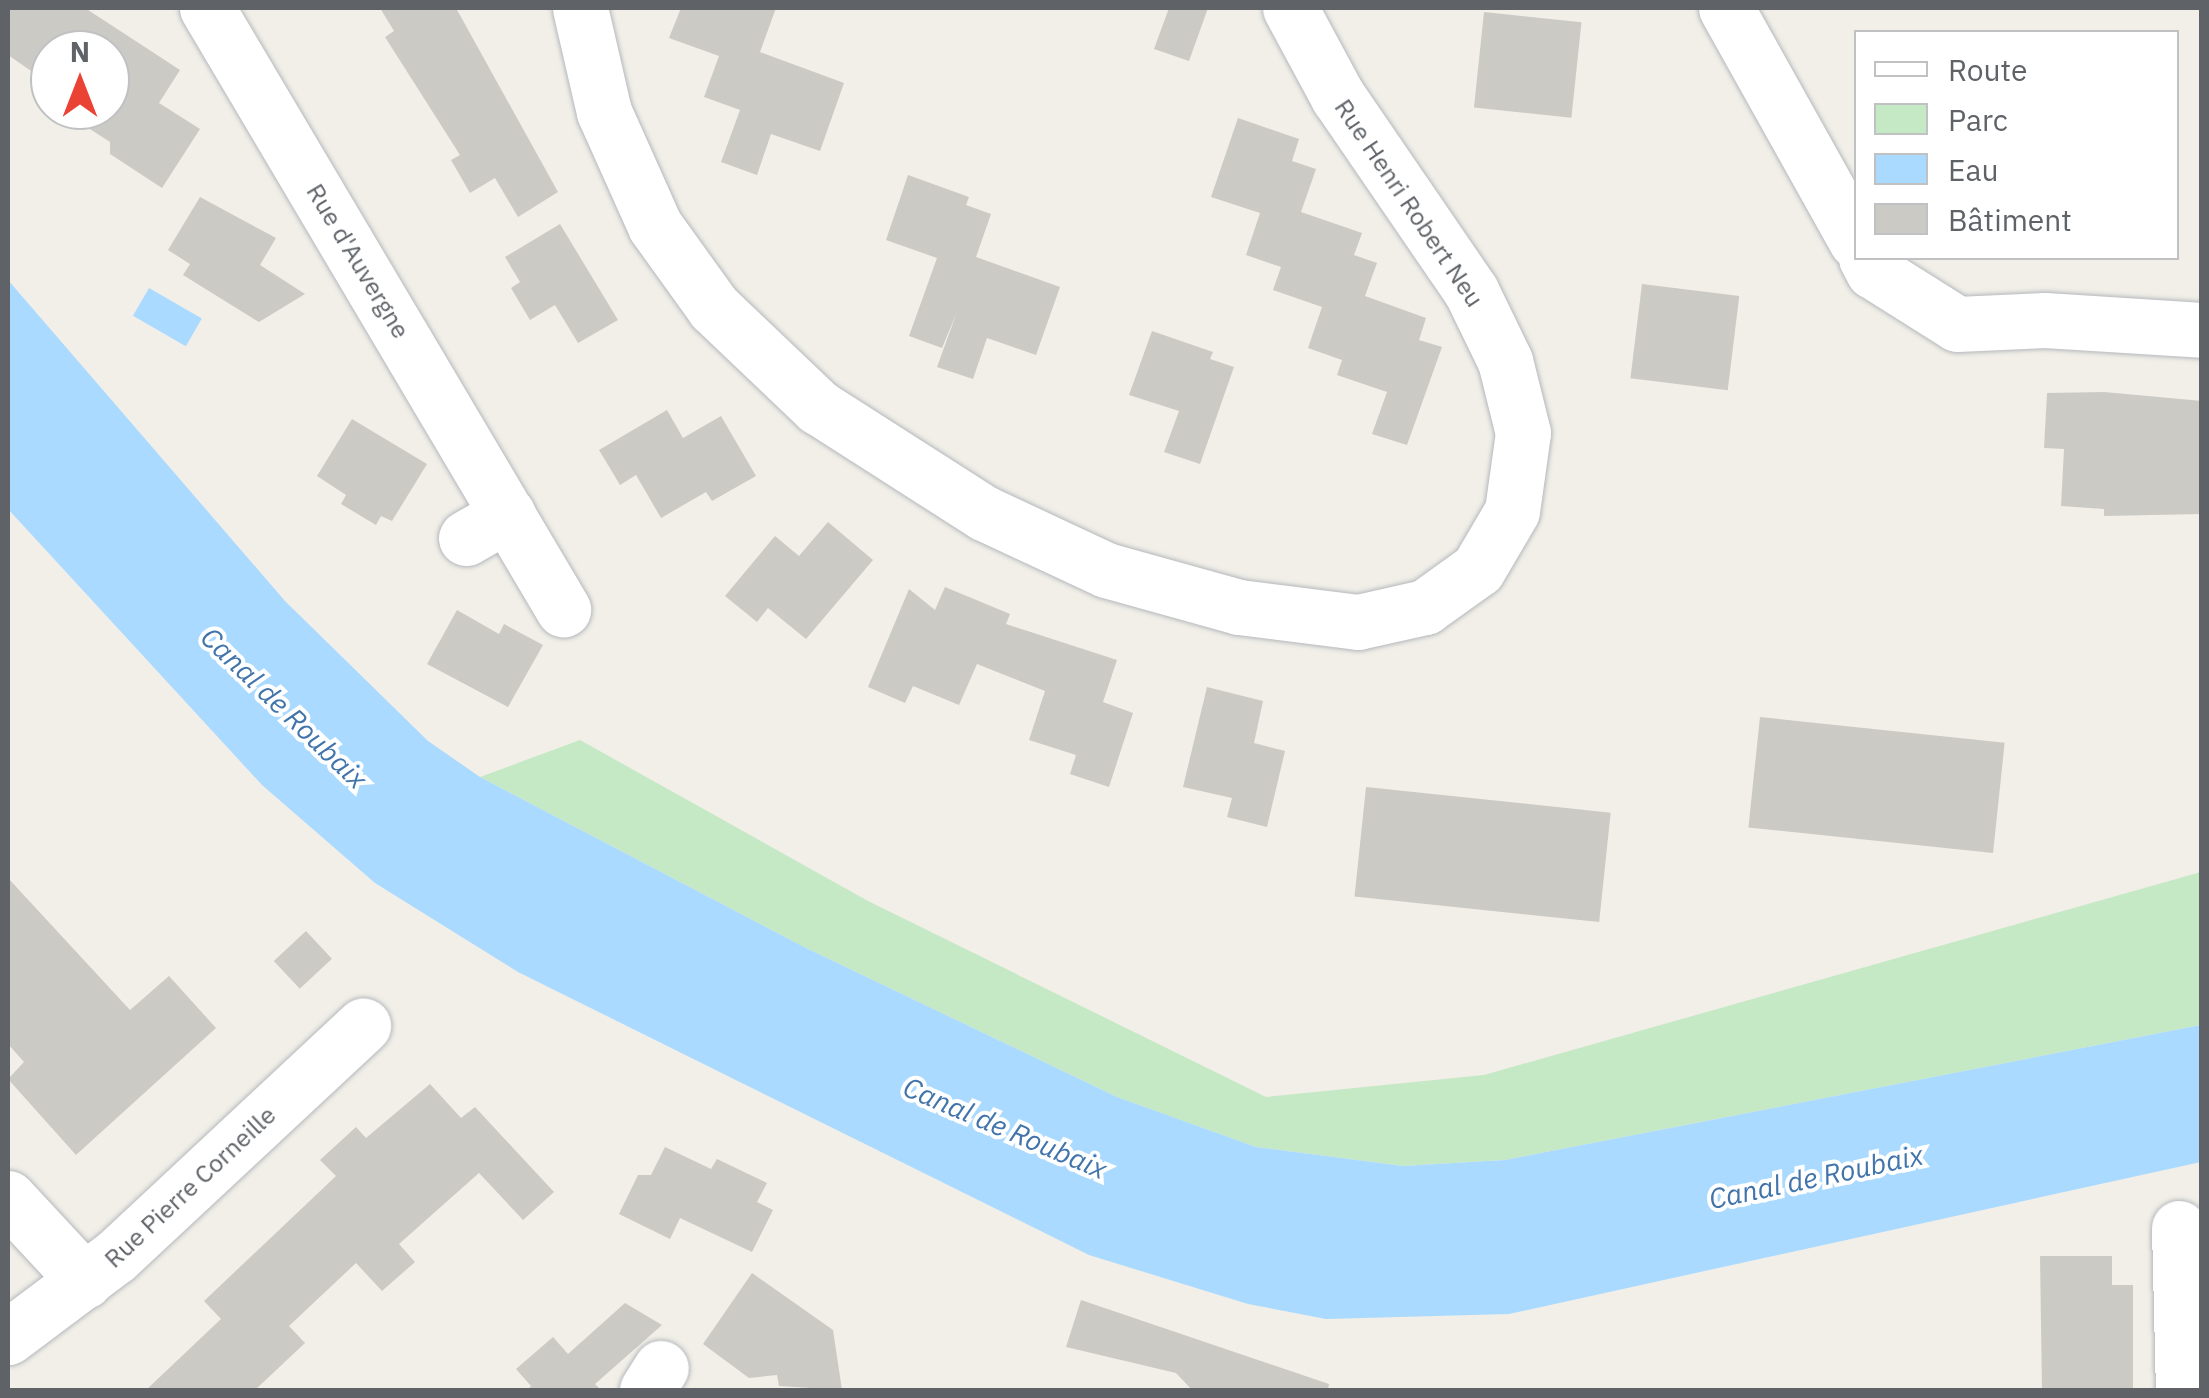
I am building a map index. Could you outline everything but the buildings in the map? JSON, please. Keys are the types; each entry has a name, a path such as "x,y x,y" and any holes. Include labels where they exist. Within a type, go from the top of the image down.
{"street":[{"name":"Rue d'Auvergne","path":"207,8 487,526 563,608"},
{"name":"Rue Henri Robert Neu","path":"580,8 604,112 655,226 714,308 818,407 984,514 1091,564 1239,607 1358,622 1425,607 1478,569 1512,511 1523,433 1505,361 1471,291 1338,97 1290,8"},
{"path":"1726,8 1854,237"},
{"path":"1867,260 1873,270 1957,324 2044,320 2202,330"},
{"name":"Rue Pierre Corneille","path":"8,1337 84,1281 364,1026"},
{"path":"8,1198 84,1281"},
{"path":"2179,1228 2183,1390"}],"green space":[{"path":"580,740 868,901 1266,1097 1484,1075 2201,872 2201,1025 1505,1160 1403,1166 1256,1147 1117,1097 804,947 480,777"}],"water":[{"name":"Canal de Roubaix","path":"8,280 285,601 428,741 480,777 804,947 1117,1097 1256,1147 1403,1166 1505,1160 2201,1025 2201,1162 1509,1314 1326,1319 1248,1304 1089,1255 518,972 375,883 262,785 8,509"},
{"path":"149,288 202,318 186,346 133,316"}]}
